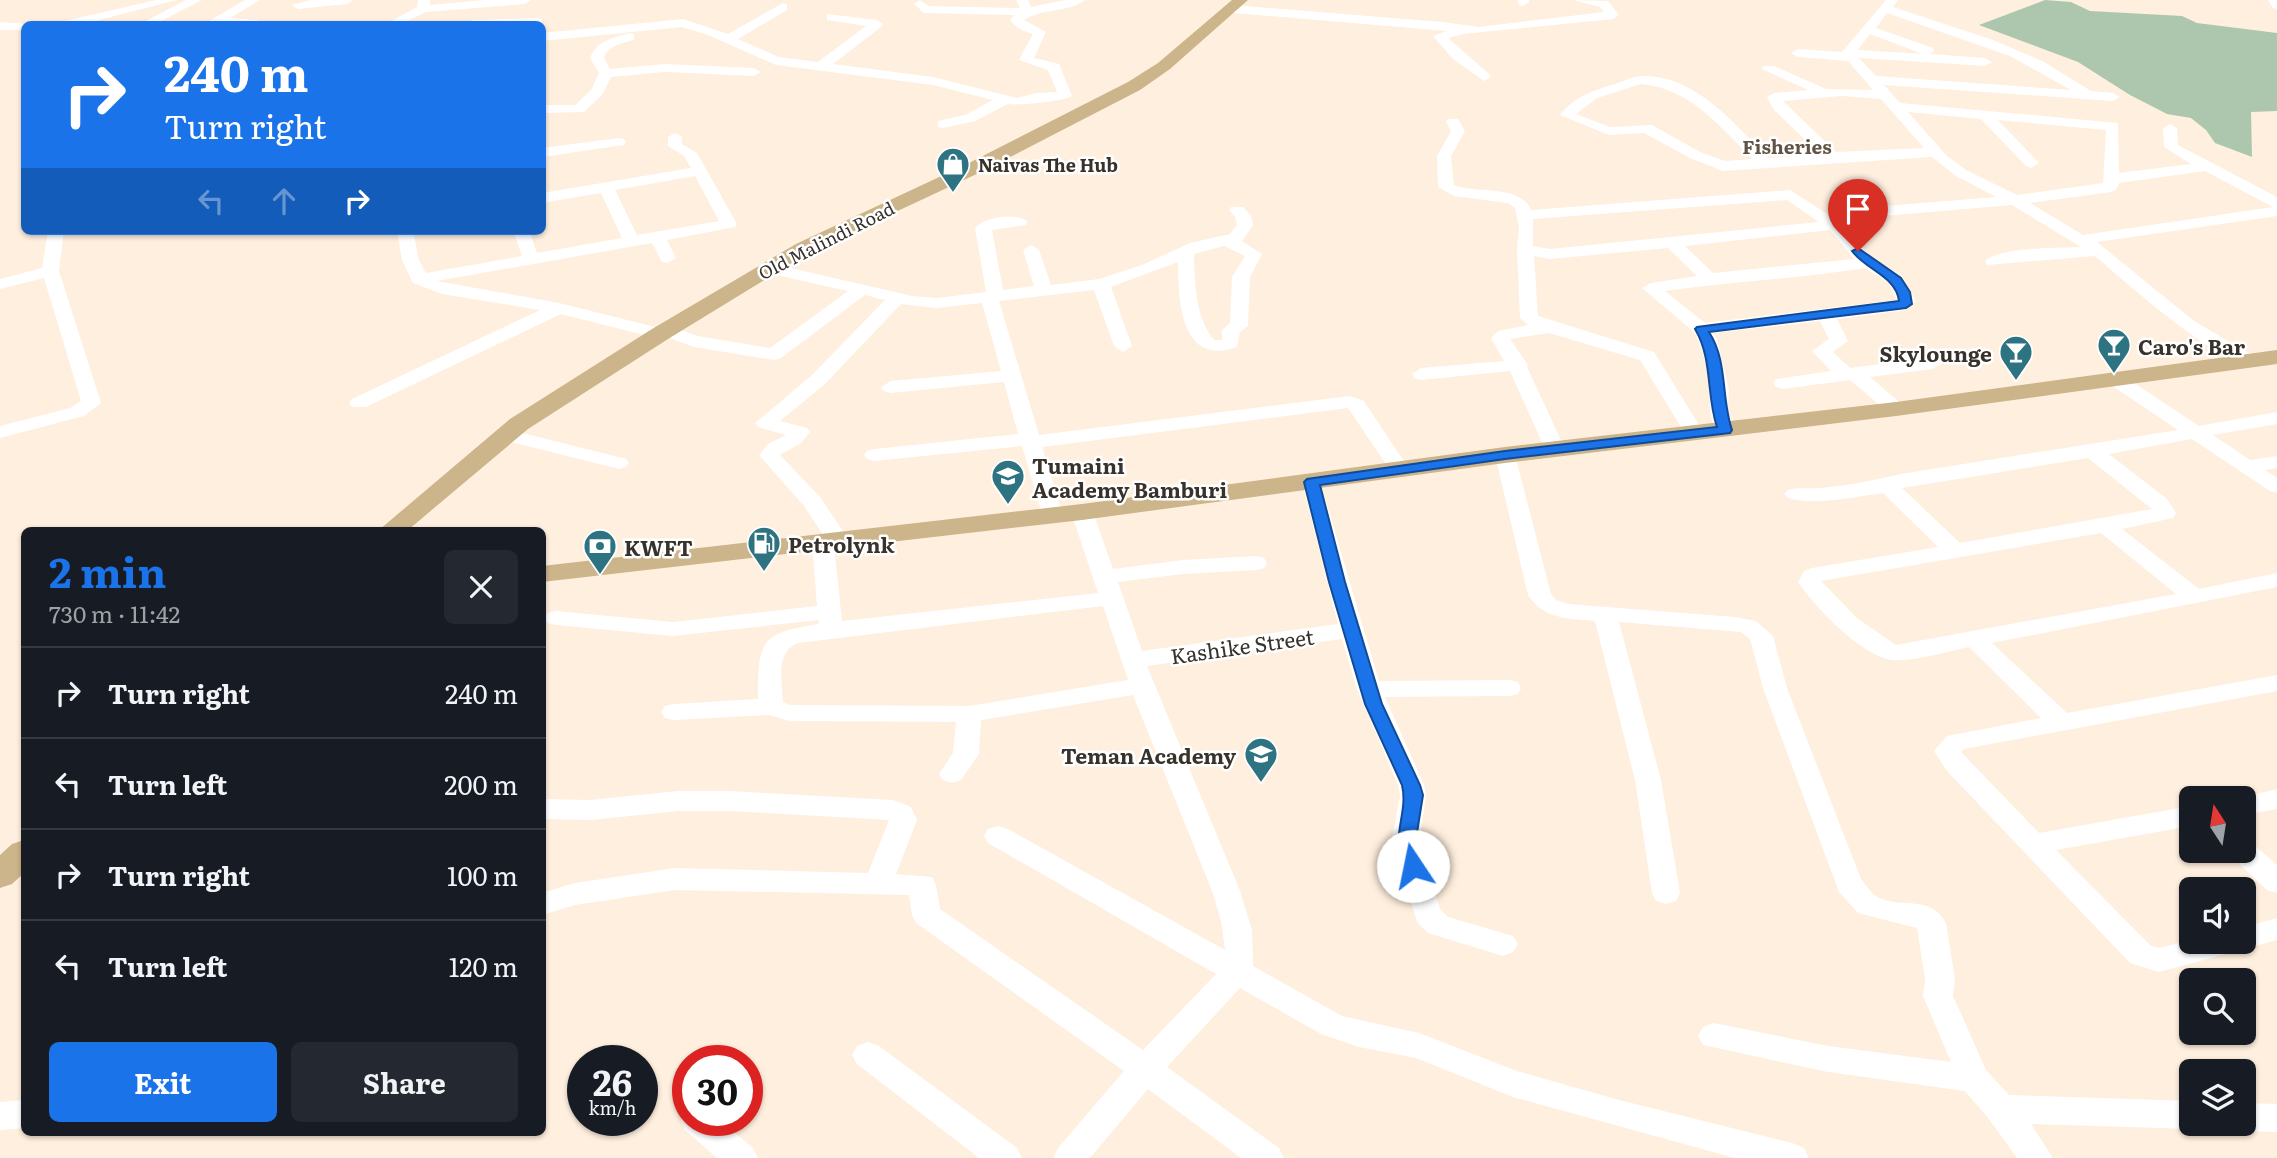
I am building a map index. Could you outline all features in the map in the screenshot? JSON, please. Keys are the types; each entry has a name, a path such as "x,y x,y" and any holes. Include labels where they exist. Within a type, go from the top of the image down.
{"main road":[{"name":"Old Malindi Road","path":"396,527 534,414 664,332 812,243 1134,86 1164,66 1237,4"},
{"path":"546,574 1052,516 1505,455 1896,409 2277,357"}],"street":[{"path":"82,21 171,0"},
{"path":"152,21 196,0"},
{"path":"217,21 254,0"},
{"path":"298,5 347,0"},
{"path":"397,21 423,4 525,0"},
{"path":"920,4 922,9 995,14 1025,6 1063,6 1079,0"},
{"path":"1484,77 1439,36 1613,15 1604,4 1579,0"},
{"path":"2274,0 2277,5"},
{"path":"1237,4 1442,26 1465,31"},
{"path":"1851,55 1889,4 2031,61 2088,95"},
{"path":"943,124 970,118 1012,100 1065,96 1054,67 1026,60 1040,32 1024,27 1016,20 1025,6"},
{"path":"729,39 783,7"},
{"path":"71,21 107,15"},
{"path":"822,66 877,24 831,17"},
{"path":"512,21 538,19"},
{"path":"546,37 683,23 729,39 776,61 933,81 1079,115"},
{"path":"0,26 21,26"},
{"path":"606,74 597,58 603,46 652,28"},
{"path":"1868,29 1947,60"},
{"path":"1798,53 1985,62"},
{"path":"1851,55 1936,152 1961,173 2015,200 2099,251 2188,325 2247,360"},
{"path":"606,74 665,68 754,72"},
{"path":"1769,69 1824,93"},
{"path":"546,109 580,108 597,92 606,74"},
{"path":"1765,163 1691,94 1649,80 1639,80 1623,87 1586,95 1567,115 1609,131 1647,128 1695,155 1723,166 1936,152"},
{"path":"1874,80 2113,97"},
{"path":"1525,250 1550,254 1672,243 1831,223 1860,213 2015,200 2106,189 2111,187 2112,178 2113,126 1985,115 1824,93 1774,97 1778,106 1832,157"},
{"path":"1985,115 2031,163"},
{"path":"1453,122 1458,131 1444,156 1446,187 1454,191 1516,200 1526,215 1529,317 1550,327 1647,356 1694,433"},
{"path":"2170,128 2171,147 2277,203"},
{"path":"419,279 631,240 730,226 690,153 675,146 675,137"},
{"path":"546,152 619,142"},
{"path":"2112,178 2206,166"},
{"path":"546,197 699,171"},
{"path":"606,187 631,240"},
{"path":"1526,215 1784,194 1796,197 1831,223 1868,262 1896,280 1904,292 1906,304 1701,329"},
{"path":"769,268 929,304 1045,292 1101,284 1148,269 1206,244 1236,238 1245,225 1243,216 1237,210"},
{"path":"2080,240 2277,211"},
{"path":"1020,222 991,224 983,228 992,297 1052,516"},
{"path":"0,432 64,416 91,403 50,271 55,235"},
{"path":"406,235 411,263 419,279 442,289 559,308 694,341 774,354 862,289"},
{"path":"522,235 531,258"},
{"path":"657,236 668,258"},
{"path":"1186,252 1185,279 1194,319 1208,345 1227,346 1232,340 1231,330 1238,326 1241,277 1254,254 1228,241"},
{"path":"1672,243 1710,278"},
{"path":"1031,250 1045,292"},
{"path":"1993,261 2026,255 2099,251"},
{"path":"1630,290 1703,282 1710,278 1834,268 1868,262"},
{"path":"0,284 50,271"},
{"path":"1101,284 1123,346"},
{"path":"1651,288 1701,329 1708,340 1719,390 1718,410 1725,430"},
{"path":"829,621 830,541 812,502 769,455 772,449 794,439 800,432 765,424 817,380 898,297"},
{"path":"359,403 559,308"},
{"path":"1825,315 1834,326 1839,341 1821,351 1896,409"},
{"path":"1550,327 1500,336 1519,365 1531,399 1555,449"},
{"path":"1783,383 1933,363"},
{"path":"1421,374 1519,365"},
{"path":"891,387 1013,375"},
{"path":"2115,379 2277,486"},
{"path":"874,455 1030,440 1350,402 1357,405 1399,469"},
{"path":"1795,495 1888,486 1901,480 2092,452 2277,418"},
{"path":"506,435 619,463"},
{"path":"2092,452 2164,511 2161,514 2105,526 1820,573 1812,576 1809,582 1870,641 1886,651 1899,652 2277,580"},
{"path":"1505,455 1543,600 1548,605 1565,611 1735,624 1748,626 1761,636 1775,688 1849,884 1865,904 1877,910 1921,916 1931,923 1939,968 1938,996 1974,1079 2001,1109 2036,1158"},
{"path":"2248,466 2277,462"},
{"path":"1312,482 1369,689 1411,785 1413,795 1406,839 1427,914 1438,925 1503,944"},
{"path":"1888,486 1889,490 1953,549"},
{"path":"1070,1158 1144,1070 1237,971 1241,954 1240,940 1226,891 1142,686 1082,512"},
{"path":"2105,526 2193,596"},
{"path":"556,618 673,629 829,621 1109,588 1183,567 1256,563"},
{"path":"1605,615 1648,780 1666,893"},
{"path":"771,707 772,648 781,639 829,621"},
{"name":"Kashike Street","path":"1134,660 1351,630"},
{"path":"1974,639 2062,723"},
{"path":"674,712 771,707 789,713 969,714 1142,686"},
{"path":"1369,689 1509,688"},
{"path":"2182,954 2159,960 2141,956 2035,844 1955,765 1947,751 1956,742 2273,688"},
{"path":"952,774 966,754 969,714"},
{"path":"2256,803 2277,799"},
{"path":"546,809 592,810 678,801 730,801 893,810 901,814 903,820 878,884"},
{"path":"2035,844 2179,818"},
{"path":"998,836 1332,1025 1359,1034 1419,1046 1513,1083 1619,1114 1793,1158"},
{"path":"2256,863 2277,882"},
{"path":"546,903 575,894 675,879 922,885 926,915 1042,994 1267,1158"},
{"path":"2256,935 2277,929"},
{"path":"1714,1036 1828,1059 1974,1079"},
{"path":"868,1055 1005,1158"},
{"path":"2001,1109 2179,1115"},
{"path":"0,1116 21,1114"},
{"path":"2256,1117 2277,1118"},
{"path":"716,1136 741,1158"}],"green space":[{"path":"2045,0 2071,2 2090,11 2182,16 2197,23 2277,33 2277,111 2251,112 2252,157 2215,143 2206,130 2191,118 2167,114 2130,95 2078,62 1979,25"}],"place":[{"name":"Naivas The Hub","path":"953,194"},
{"name":"Caro's Bar","path":"2114,375"},
{"name":"Skylounge","path":"2016,382"},
{"name":"Tumaini Academy Bamburi","path":"1008,506"},
{"name":"Petrolynk","path":"764,573"},
{"name":"KWFT","path":"600,576"},
{"name":"Teman Academy","path":"1261,784"}],"district":[{"name":"Fisheries","path":"1787,146"}],"route":[{"path":"1413,866 1406,839 1413,795 1411,785 1374,704 1337,582 1312,482 1505,455 1725,430 1718,410 1719,390 1708,340 1701,329 1906,304 1904,292 1896,280 1864,260 1858,251"}]}
